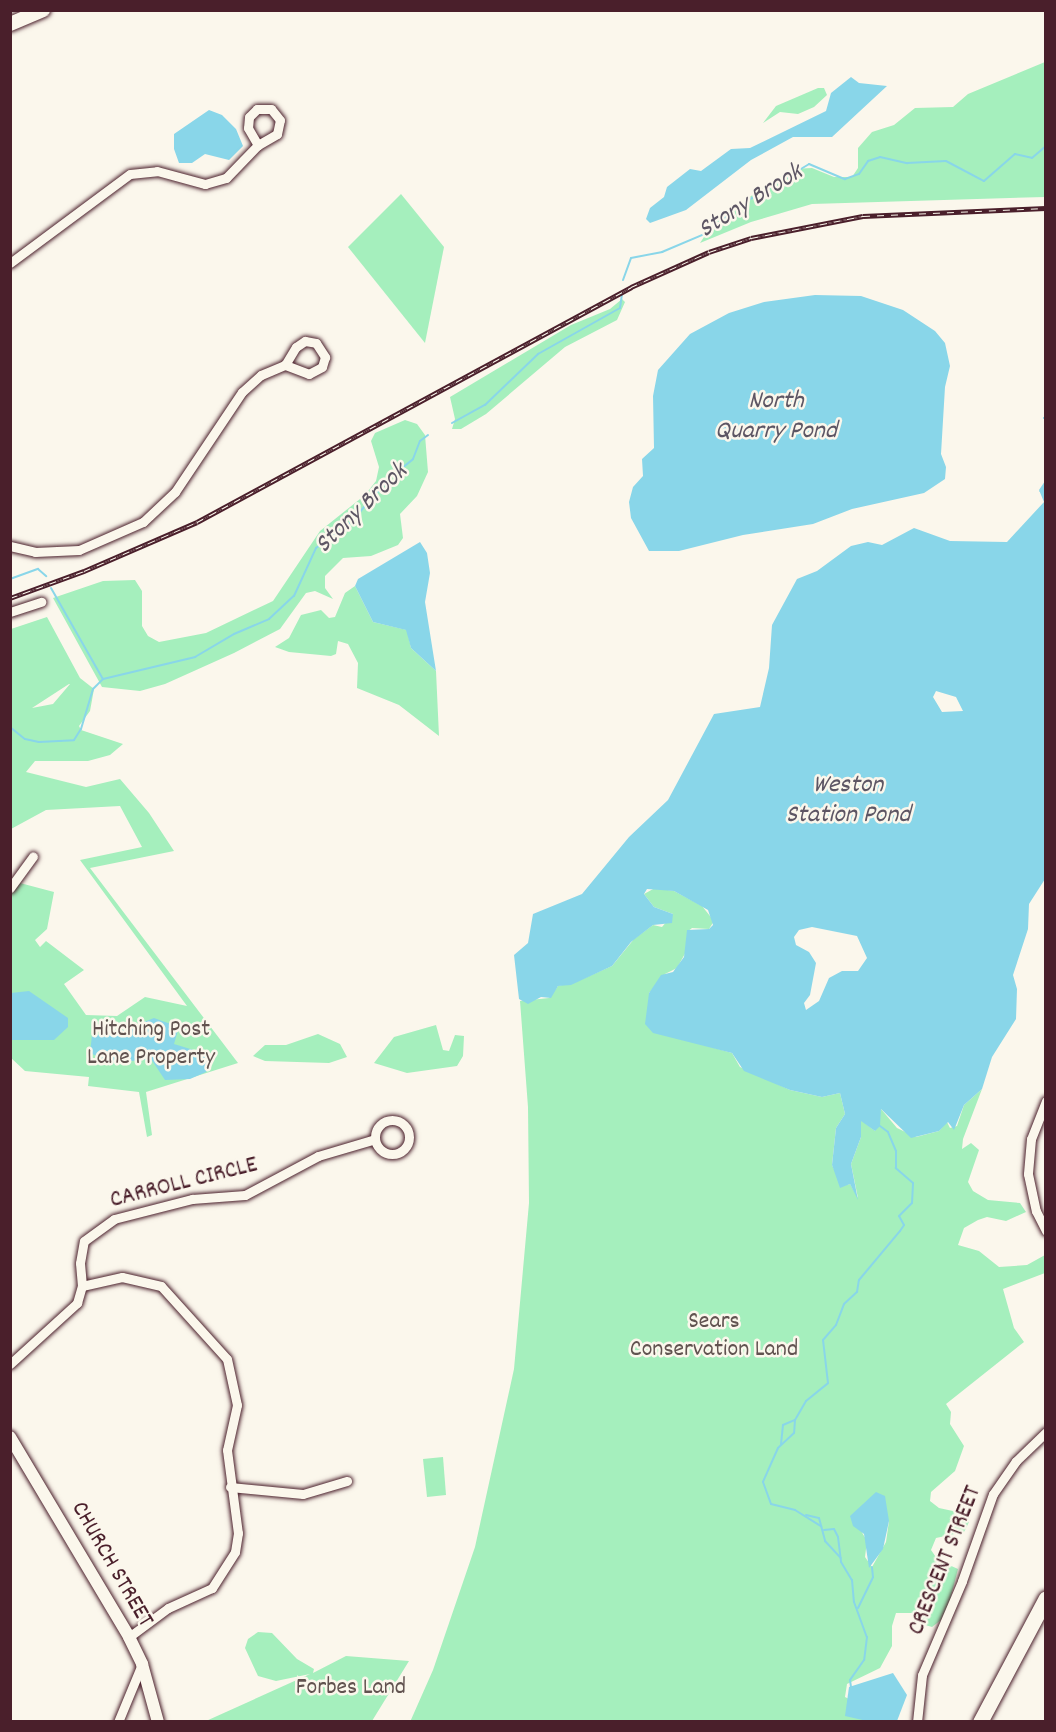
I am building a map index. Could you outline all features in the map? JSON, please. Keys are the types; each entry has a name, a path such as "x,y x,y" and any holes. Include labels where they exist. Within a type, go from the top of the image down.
{"main road":[{"path":"10,24 43,10"},
{"path":"980,1722 1046,1598"}],"street":[{"path":"10,263 130,174 151,170 213,184 235,172 258,145"},
{"path":"10,546 43,553 79,550 111,539 151,517 182,483 242,392 261,375 285,365"},
{"path":"10,612 41,602"},
{"path":"10,888 33,856"},
{"path":"1046,1101 1031,1139 1028,1174 1036,1211 1046,1232"},
{"name":"CARROLL CIRCLE","path":"82,1286 80,1263 84,1241 114,1219 192,1198 245,1195 318,1156 372,1140"},
{"path":"10,1365 77,1303 82,1286 122,1277 160,1286 227,1359 237,1405 227,1450 230,1487 238,1533 226,1568 212,1588 168,1608 129,1637"},
{"name":"CRESCENT STREET","path":"917,1722 922,1675 959,1590 993,1494 1016,1461 1046,1432"},
{"name":"CHURCH STREET","path":"10,1437 129,1637 142,1664 158,1722"},
{"path":"230,1487 303,1494 347,1481"},
{"path":"118,1722 142,1664"}],"green space":[{"path":"1045,62 1045,197 812,204 751,222 700,243 716,219 792,169 812,168 834,177 852,177 858,168 858,148 872,132 894,125 915,108 953,107 968,94"},
{"path":"818,88 824,88 827,95 814,107 798,114 780,112 763,123 776,106"},
{"path":"401,194 444,247 425,343 348,247"},
{"path":"622,299 625,302 617,320 565,347 486,414 461,429 452,429 455,419 450,397 571,325 610,309"},
{"path":"405,420 417,424 425,435 428,472 417,496 400,514 403,538 398,545 371,556 343,558 325,576 325,588 333,599 315,591 306,593 280,629 234,653 165,684 140,691 102,687 53,598 103,581 135,580 142,591 142,626 148,636 159,642 206,633 273,601 320,531 365,495 376,481 379,467 371,441 375,433"},
{"path":"355,586 373,622 407,630 411,648 436,671 439,736 399,705 357,688 358,663 348,644 338,641 336,654 331,656 289,652 275,647 289,638 301,615 321,610 329,618 335,617 345,593"},
{"name":"Hitching Post Lane Property","path":"47,617 80,678 94,689 90,711 79,726 81,730 123,744 110,755 88,761 35,761 26,772 86,787 120,779 149,813 174,851 90,868 238,1063 146,1092 152,1135 147,1137 139,1092 88,1086 89,1077 25,1071 10,1057 10,893 20,883 54,892 47,929 35,940 40,947 46,941 84,970 64,984 86,1015 117,1016 145,997 187,1006 80,860 142,847 120,806 46,810 11,829 11,629","holes":["70,684 53,704 32,708"]},
{"name":"Sears Conservation Land","path":"655,888 674,891 702,906 714,921 709,929 692,928 687,932 687,950 677,968 665,974 649,993 662,1033 732,1053 740,1067 790,1090 822,1097 840,1093 845,1114 836,1128 832,1165 842,1186 850,1184 858,1198 851,1164 861,1137 861,1120 875,1131 881,1109 897,1128 916,1137 939,1131 947,1122 950,1128 957,1126 964,1105 982,1089 963,1139 962,1149 971,1143 979,1150 968,1182 973,1191 988,1200 1020,1203 1026,1212 1006,1221 987,1217 978,1220 964,1228 958,1245 979,1251 999,1267 1027,1265 1045,1255 1045,1273 1003,1289 1014,1328 1024,1342 946,1404 951,1412 950,1424 964,1446 955,1471 931,1492 930,1501 939,1508 962,1513 969,1522 964,1532 936,1538 931,1550 938,1560 958,1569 950,1600 941,1620 932,1627 922,1624 913,1613 896,1613 892,1626 892,1646 880,1668 847,1684 845,1697 893,1721 410,1722 433,1670 475,1547 514,1369 529,1203 528,1107 520,1001 549,998 558,986 578,981 612,966 634,939 653,925 662,927 673,914 654,907 644,894","holes":["889,1521 886,1542 872,1567 865,1557 867,1541 860,1529"]},
{"path":"436,1025 443,1050 449,1051 455,1035 464,1036 463,1056 457,1066 407,1073 374,1063 394,1037"},
{"path":"318,1034 340,1044 347,1057 329,1063 265,1061 253,1056 265,1045 286,1045"},
{"path":"443,1457 446,1495 427,1497 423,1459"},
{"name":"Forbes Land","path":"258,1632 272,1633 297,1659 314,1669 313,1673 346,1656 409,1661 372,1721 206,1721 310,1674 276,1681 258,1676 245,1648 248,1639"}],"water":[{"path":"851,77 859,83 887,86 832,137 793,137 751,160 686,210 650,223 646,219 650,208 664,197 667,187 690,169 701,171 731,149 750,148 826,111 831,93"},
{"path":"209,110 222,115 236,129 243,146 229,160 205,154 192,163 179,163 174,149 174,134"},
{"name":"North Quarry Pond","path":"815,295 861,296 903,310 935,331 945,343 950,366 945,387 941,454 946,467 945,479 924,493 852,509 813,524 743,535 679,551 649,551 631,518 629,502 633,487 643,476 642,459 654,448 653,396 658,370 690,334 729,313 764,302"},
{"name":"Weston Station Pond","path":"1045,481 1045,879 1029,904 1028,929 1013,975 1017,989 1016,1019 992,1057 982,1089 964,1105 954,1130 948,1122 939,1131 911,1138 881,1109 880,1126 875,1131 861,1121 861,1137 851,1164 858,1200 850,1184 840,1188 832,1165 836,1128 845,1114 840,1093 822,1097 790,1090 744,1071 732,1053 653,1033 645,1024 649,993 661,975 673,972 684,957 687,930 709,929 713,925 708,910 674,891 647,889 644,894 654,907 673,914 672,923 653,925 631,942 612,966 571,985 558,986 551,998 541,997 528,1004 519,999 514,955 528,943 533,914 582,894 629,837 668,800 714,714 760,707 769,668 772,625 797,579 817,571 851,546 868,542 882,545 914,528 950,541 1007,542 1044,502 1039,490","holes":["936,691 956,697 963,711 942,712 933,697","812,927 857,936 867,958 858,971 842,971 829,978 819,1001 806,1010 804,1003 810,995 816,963 809,952 796,945 794,937 799,930"]},
{"path":"420,542 427,553 430,573 425,602 436,671 411,648 406,630 373,622 355,586 358,579"},
{"path":"29,991 68,1018 68,1027 54,1040 11,1040 11,993"},
{"path":"154,1018 179,1027 174,1044 210,1055 206,1072 190,1079 165,1080 151,1059 112,1063 90,1053 92,1035 116,1033"},
{"path":"876,1492 885,1496 889,1521 883,1549 869,1568 864,1534 853,1526 850,1516"},
{"path":"893,1673 907,1695 897,1721 867,1721 845,1716 849,1687"}],"waterway":[{"name":"Stony Brook","path":"623,280 631,258 662,252 707,233 737,207 809,164 845,179 859,174 868,161 880,157 907,163 946,161 984,181 1015,154 1032,158 1046,146"},
{"name":"Stony Brook","path":"452,423 485,405 538,354 620,308 622,294"},
{"name":"Stony Brook","path":"10,727 25,739 39,742 74,740 81,729 93,689 103,679 195,657 234,634 269,619 294,596 316,548 349,524 391,477 413,459 420,441 428,435"},
{"path":"10,579 38,569 46,576"},
{"path":"51,588 103,679"},
{"path":"781,1444 783,1425 795,1420 806,1401 828,1383 823,1340 836,1325 844,1304 857,1292 859,1280 904,1225 899,1216 912,1203 913,1183 896,1168 896,1151 888,1132 880,1126"},
{"path":"795,1420 794,1433 778,1448 763,1482 771,1504 795,1510 821,1526"},
{"path":"806,1515 819,1518 825,1541 841,1558"},
{"path":"824,1530 834,1529 838,1537 841,1562 852,1580 854,1602 867,1637 864,1660 850,1680 851,1687"},
{"path":"858,1608 873,1577 872,1567"}],"railway":[{"path":"10,598 84,571 197,522 631,287 709,252 751,238 863,216 1046,208"}]}
